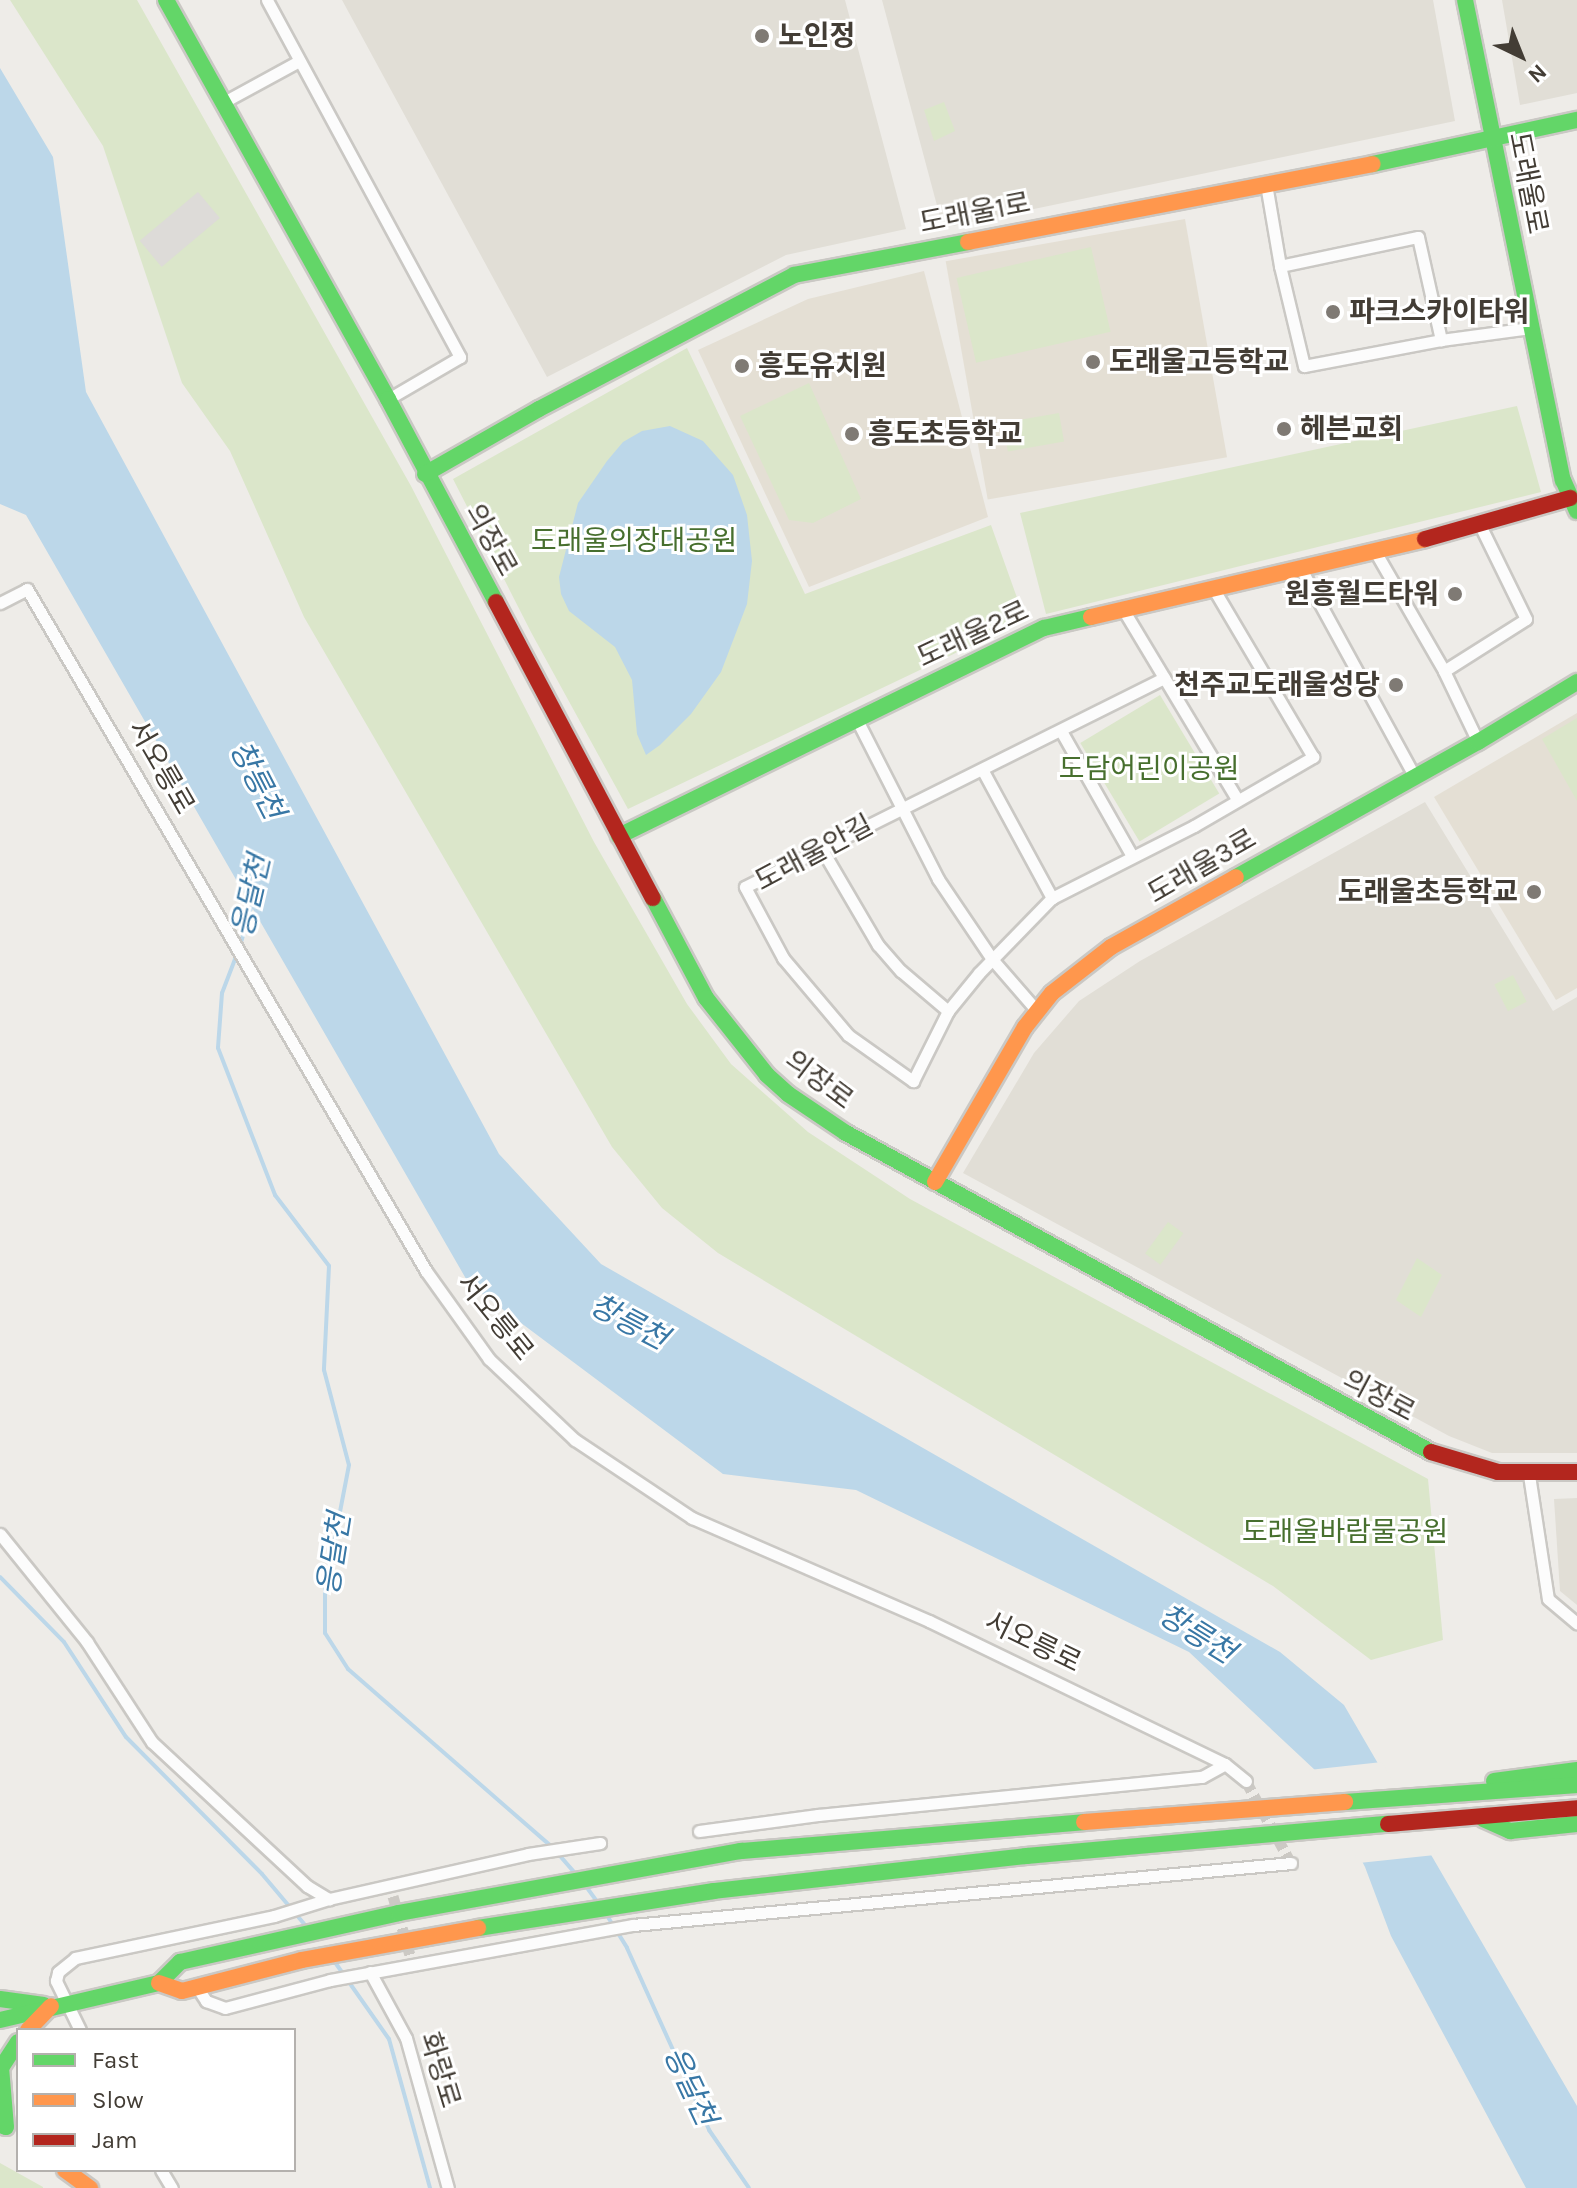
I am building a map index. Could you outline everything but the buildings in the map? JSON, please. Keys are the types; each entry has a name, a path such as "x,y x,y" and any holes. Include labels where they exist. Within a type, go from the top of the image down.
{"street":[{"name":"의장로","path":"166,0 388,399 425,474 706,998 747,1054 788,1094 818,1116 1410,1443 1456,1462 1498,1472 1529,1475 1577,1472"},
{"path":"267,0 460,357 388,399"},
{"name":"도래울로","path":"1465,0 1530,328 1563,480 1574,504"},
{"path":"222,103 299,61"},
{"name":"도래울1로","path":"425,474 675,335 794,275 1577,120"},
{"path":"1266,184 1280,266 1304,366 1441,340 1530,328"},
{"path":"1280,266 1418,237 1441,340"},
{"name":"도래울2로","path":"619,836 1044,628 1376,553 1574,504"},
{"path":"1444,671 1526,619 1480,525"},
{"path":"1376,553 1444,671 1478,742"},
{"path":"1301,569 1414,775"},
{"name":"도래울안길","path":"1164,678 983,771 901,807 745,887 783,958 848,1035 913,1081 948,1011 992,959 1052,898 1131,854 1194,826 1313,757 1213,588"},
{"name":"서오릉로","path":"0,603 27,589 426,1271 489,1359 575,1440 692,1518 929,1621 1225,1764 1246,1781"},
{"path":"1124,611 1237,799"},
{"name":"도래울3로","path":"935,1182 1037,1011 1052,993 1111,947 1414,775 1478,742 1577,682"},
{"name":"도래울안길","path":"856,718 938,879 992,959 1037,1011"},
{"path":"1061,731 1131,854"},
{"path":"983,771 1052,898"},
{"path":"821,848 878,945 901,971 948,1011"},
{"path":"1529,1475 1548,1599 1577,1623"},
{"path":"0,1534 87,1642 152,1742 307,1886 329,1899"},
{"path":"699,1831 818,1815 1202,1777 1225,1764"},
{"path":"1467,1792 1500,1778 1577,1770"},
{"path":"159,1983 180,1962 297,1935 741,1851 1577,1785"},
{"path":"0,2020 159,1983 182,1991 302,1960 616,1904 1026,1856 1577,1808"},
{"path":"1478,1818 1510,1831 1577,1824"},
{"path":"78,2028 58,2005 57,1987 58,1972 75,1958 274,1916 329,1899 391,1891 528,1854 600,1843"},
{"path":"197,1987 206,2001 225,2008 411,1960 624,1927 1291,1863"},
{"name":"화랑로","path":"365,1973 406,2038 448,2188"},
{"path":"0,1999 58,2005"},
{"path":"30,2028 58,2005"},
{"path":"6,2127 1,2068 16,2045"},
{"path":"68,2172 90,2188"}],"shaded area":[{"path":"342,0 845,0 906,229 786,255 547,377"},
{"path":"882,0 1433,0 1455,121 943,228"},
{"path":"1502,0 1577,0 1577,93 1520,105"},
{"path":"198,192 220,218 162,267 140,241"},
{"name":"도래울고등학교","path":"1185,219 1227,457 988,500 946,261"},
{"name":"흥도초등학교","path":"924,271 988,517 809,587 698,350 808,299"},
{"name":"도래울초등학교","path":"1577,713 1577,988 1556,1000 1434,797"},
{"path":"1425,802 1553,1011 1577,997 1577,1453 1492,1453 1449,1436 963,1173 1034,1053 1079,1001 1140,961"},
{"path":"1577,1498 1577,1605 1560,1591 1554,1499"}],"green space":[{"name":"도래울바람물공원","path":"10,0 137,0 411,486 594,842 687,1004 731,1064 808,1132 910,1199 1428,1479 1443,1640 1371,1660 1273,1586 718,1253 662,1208 612,1147 304,617 230,451 182,383 103,146"},
{"path":"944,102 955,131 934,141 924,110"},
{"path":"1091,247 1111,332 976,363 957,278"},
{"name":"도래울의장대공원","path":"687,348 805,594 991,525 1025,620 628,809 532,634 453,479"},
{"path":"809,383 861,499 813,523 789,520 740,416"},
{"path":"1517,406 1541,492 1046,614 1020,513"},
{"path":"1059,413 1064,442 1008,451 1003,423"},
{"name":"도담어린이공원","path":"1160,695 1219,794 1140,841 1080,743"},
{"path":"1577,718 1577,801 1542,739"},
{"path":"1513,975 1527,1002 1508,1011 1494,985"},
{"path":"1168,1222 1183,1233 1160,1265 1145,1254"},
{"path":"1417,1258 1442,1275 1421,1317 1396,1300"},
{"path":"0,2163 43,2187 43,2188 0,2188"}],"water":[{"name":"창릉천","path":"0,68 53,157 86,392 499,1154 601,1264 1280,1652 1344,1705 1577,2106 1577,2188 1526,2188 1391,1936 1365,1867 1316,1771 1189,1652 856,1490 723,1474 469,1284 26,515 0,504"},
{"path":"670,426 703,441 733,475 747,515 752,561 747,604 721,672 691,714 646,755 637,734 632,680 615,647 569,611 561,594 559,577 578,503 607,461 623,442 642,431"}],"pier":[{"path":"1382,1762 1435,1855 1359,1863 1309,1770"}],"waterway":[{"name":"응달천","path":"240,946 252,904"},
{"name":"응달천","path":"237,954 222,993 218,1048 275,1195 329,1266 324,1370 349,1465 325,1590 325,1633 348,1669 554,1849 577,1875"},
{"path":"0,1577 64,1642 126,1737 262,1874 306,1926"},
{"name":"응달천","path":"585,1885 599,1904"},
{"name":"응달천","path":"606,1914 627,1948 709,2130 749,2188"},
{"path":"332,1958 389,2039 430,2188"}],"tunnel":[{"path":"1246,1781 1291,1863"},
{"path":"393,1896 410,1955"}],"traffic: fast":[{"path":"166,0 388,399 496,602"},
{"path":"1465,0 1563,480 1577,511"},
{"path":"1373,164 1577,120"},
{"path":"425,474 539,409 794,275 968,242"},
{"path":"619,836 1044,628 1091,617"},
{"path":"1236,877 1478,742 1577,682"},
{"path":"653,898 706,998 767,1075 788,1094 846,1133 1431,1452"},
{"path":"1494,1781 1577,1770"},
{"path":"1345,1802 1577,1785"},
{"path":"1483,1819 1510,1831 1577,1824"},
{"path":"0,2020 159,1983 180,1962 399,1913 741,1851 1084,1822"},
{"path":"478,1928 714,1891 1026,1856 1388,1824"},
{"path":"0,1999 44,2005"},
{"path":"0,2125 6,2127 1,2068 16,2045"}],"traffic: slow":[{"path":"968,242 1373,164"},
{"path":"1091,617 1425,539"},
{"path":"935,1182 1025,1027 1052,993 1111,947 1236,877"},
{"path":"1084,1822 1345,1802"},
{"path":"159,1983 182,1991 302,1960 478,1928"},
{"path":"30,2028 51,2006"},
{"path":"68,2172 90,2188"}],"traffic: jam":[{"path":"1425,539 1570,498"},
{"path":"496,602 653,898"},
{"path":"1431,1452 1498,1472 1577,1472"},
{"path":"1388,1824 1577,1808"}],"place":[{"name":"노인정","path":"762,36"},
{"name":"파크스카이타워","path":"1333,312"},
{"name":"도래울고등학교","path":"1093,362"},
{"name":"흥도유치원","path":"742,366"},
{"name":"헤븐교회","path":"1284,429"},
{"name":"흥도초등학교","path":"852,434"},
{"name":"원흥월드타워","path":"1455,594"},
{"name":"천주교도래울성당","path":"1396,685"},
{"name":"도래울초등학교","path":"1534,892"}]}
